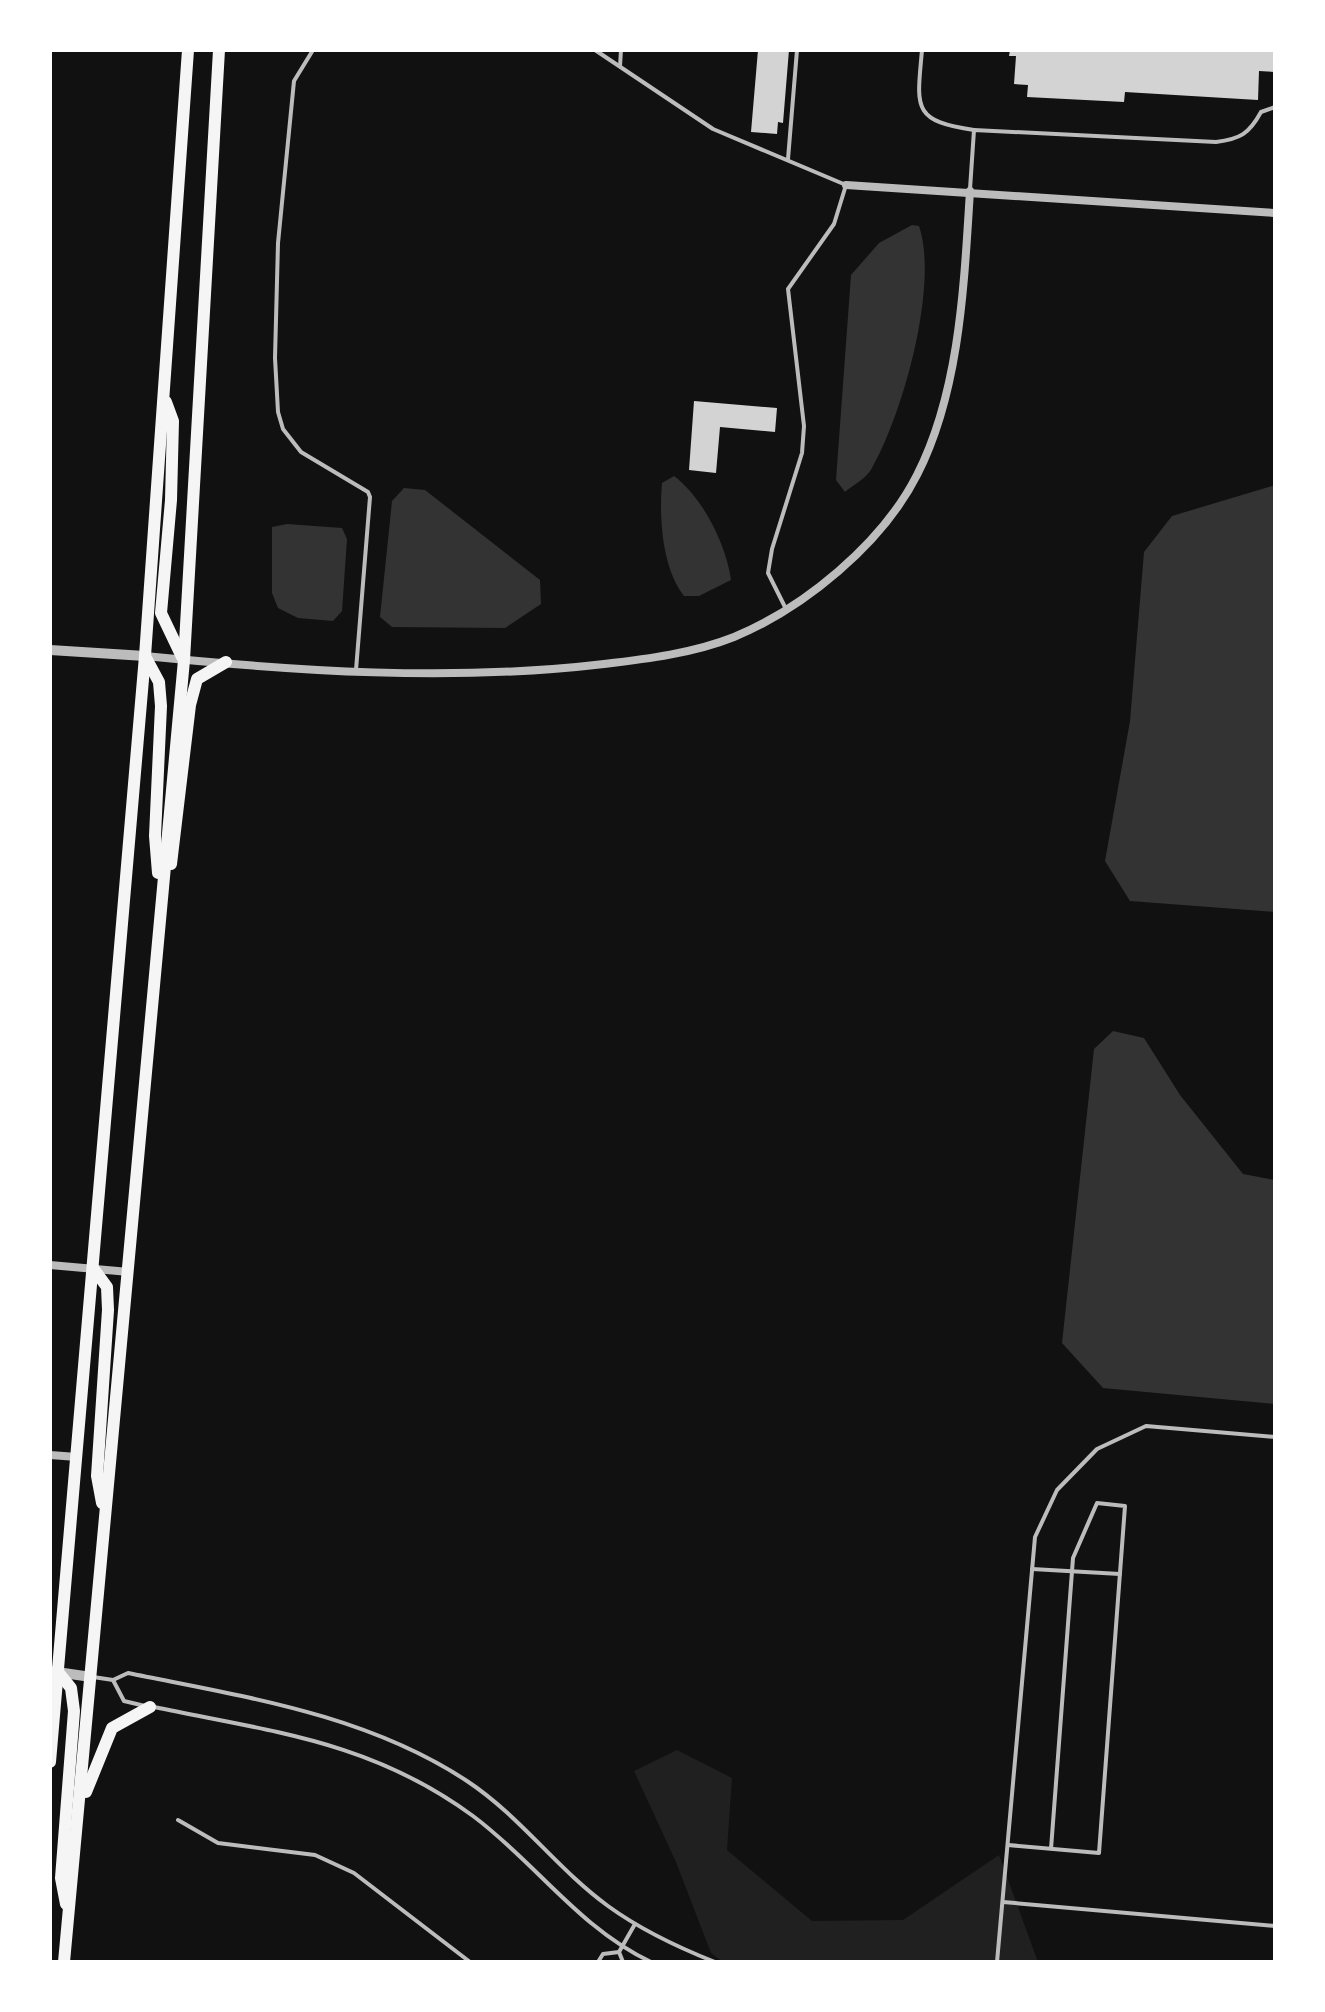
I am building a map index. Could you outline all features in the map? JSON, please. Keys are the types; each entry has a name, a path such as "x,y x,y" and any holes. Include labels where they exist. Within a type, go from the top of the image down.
{"main road":[{"path":"50,1762 54,1672 77,1457 145,656 188,50"},
{"path":"64,1962 184,660 219,50"},
{"path":"164,395 173,421 171,500 161,613 184,660"},
{"path":"145,656 159,682 161,706 155,836 161,902"},
{"path":"161,902 175,846 193,692 197,679 226,662"},
{"path":"93,1268 107,1287 97,1476 105,1519"},
{"path":"54,1672 71,1688 74,1711 61,1878 68,1915"},
{"path":"80,1806 112,1728 150,1707"}],"street":[{"path":"846,185 1275,213"},
{"path":"50,650 356,670 525,673 650,658 732,638 787,610 829,580 877,533 917,476 947,390 964,292 970,191"},
{"path":"50,1265 129,1272"},
{"path":"50,1455 77,1457"},
{"path":"54,1672 91,1677"}],"lane":[{"path":"313,50 294,81 284,184 275,358 278,412 283,429 301,452 368,492 356,670"},
{"path":"595,50 713,129 846,185 834,224 788,289 804,426 802,453 768,566 769,576 787,610"},
{"path":"620,66 621,50"},
{"path":"788,159 797,50"},
{"path":"922,50 918,93 927,117 939,125 974,130 1216,142 1240,139 1252,128 1261,112 1275,107"},
{"path":"970,191 974,130"},
{"path":"997,1962 1035,1537 1057,1490 1097,1449 1146,1426 1275,1437"},
{"path":"1008,1845 1051,1849 1099,1853 1125,1506 1097,1503 1073,1558 1051,1849"},
{"path":"1032,1569 1120,1574"},
{"path":"91,1677 113,1680 128,1673 310,1711 371,1731 427,1756 511,1814 606,1905 635,1924 715,1962"},
{"path":"113,1680 124,1701 335,1744 381,1762 434,1789 475,1817 571,1908 651,1962"},
{"path":"178,1820 218,1843 315,1855 354,1873 470,1962"},
{"path":"1003,1902 1275,1926"},
{"path":"598,1962 603,1954 619,1952 635,1924"},
{"path":"619,1952 623,1962"}],"shaded area":[{"path":"912,225 919,226 924,251 921,314 915,349 884,445 870,472 845,492 836,480 851,275 879,243"},
{"path":"674,476 694,496 712,523 731,580 699,596 684,596 667,557 662,527 662,483"},
{"path":"1275,485 1275,912 1130,901 1105,861 1130,721 1144,552 1172,516"},
{"path":"404,488 425,490 540,580 541,604 505,628 392,627 380,617 392,501"},
{"path":"287,524 342,528 347,539 342,611 333,621 298,618 278,608 272,593 272,527"},
{"path":"1113,1031 1144,1038 1180,1095 1243,1174 1275,1180 1275,1404 1103,1388 1062,1343 1094,1049"},
{"path":"677,1750 732,1778 727,1850 812,1921 903,1920 999,1855 1038,1962 723,1962 711,1953 676,1862 634,1771"}],"building":[{"path":"758,50 789,50 783,123 778,122 777,134 751,132"},
{"path":"1010,50 1275,50 1275,72 1259,71 1258,100 1125,92 1124,102 1027,97 1028,85 1014,84 1016,56 1009,56"},
{"path":"694,401 777,408 775,432 720,427 716,473 689,470"}]}
